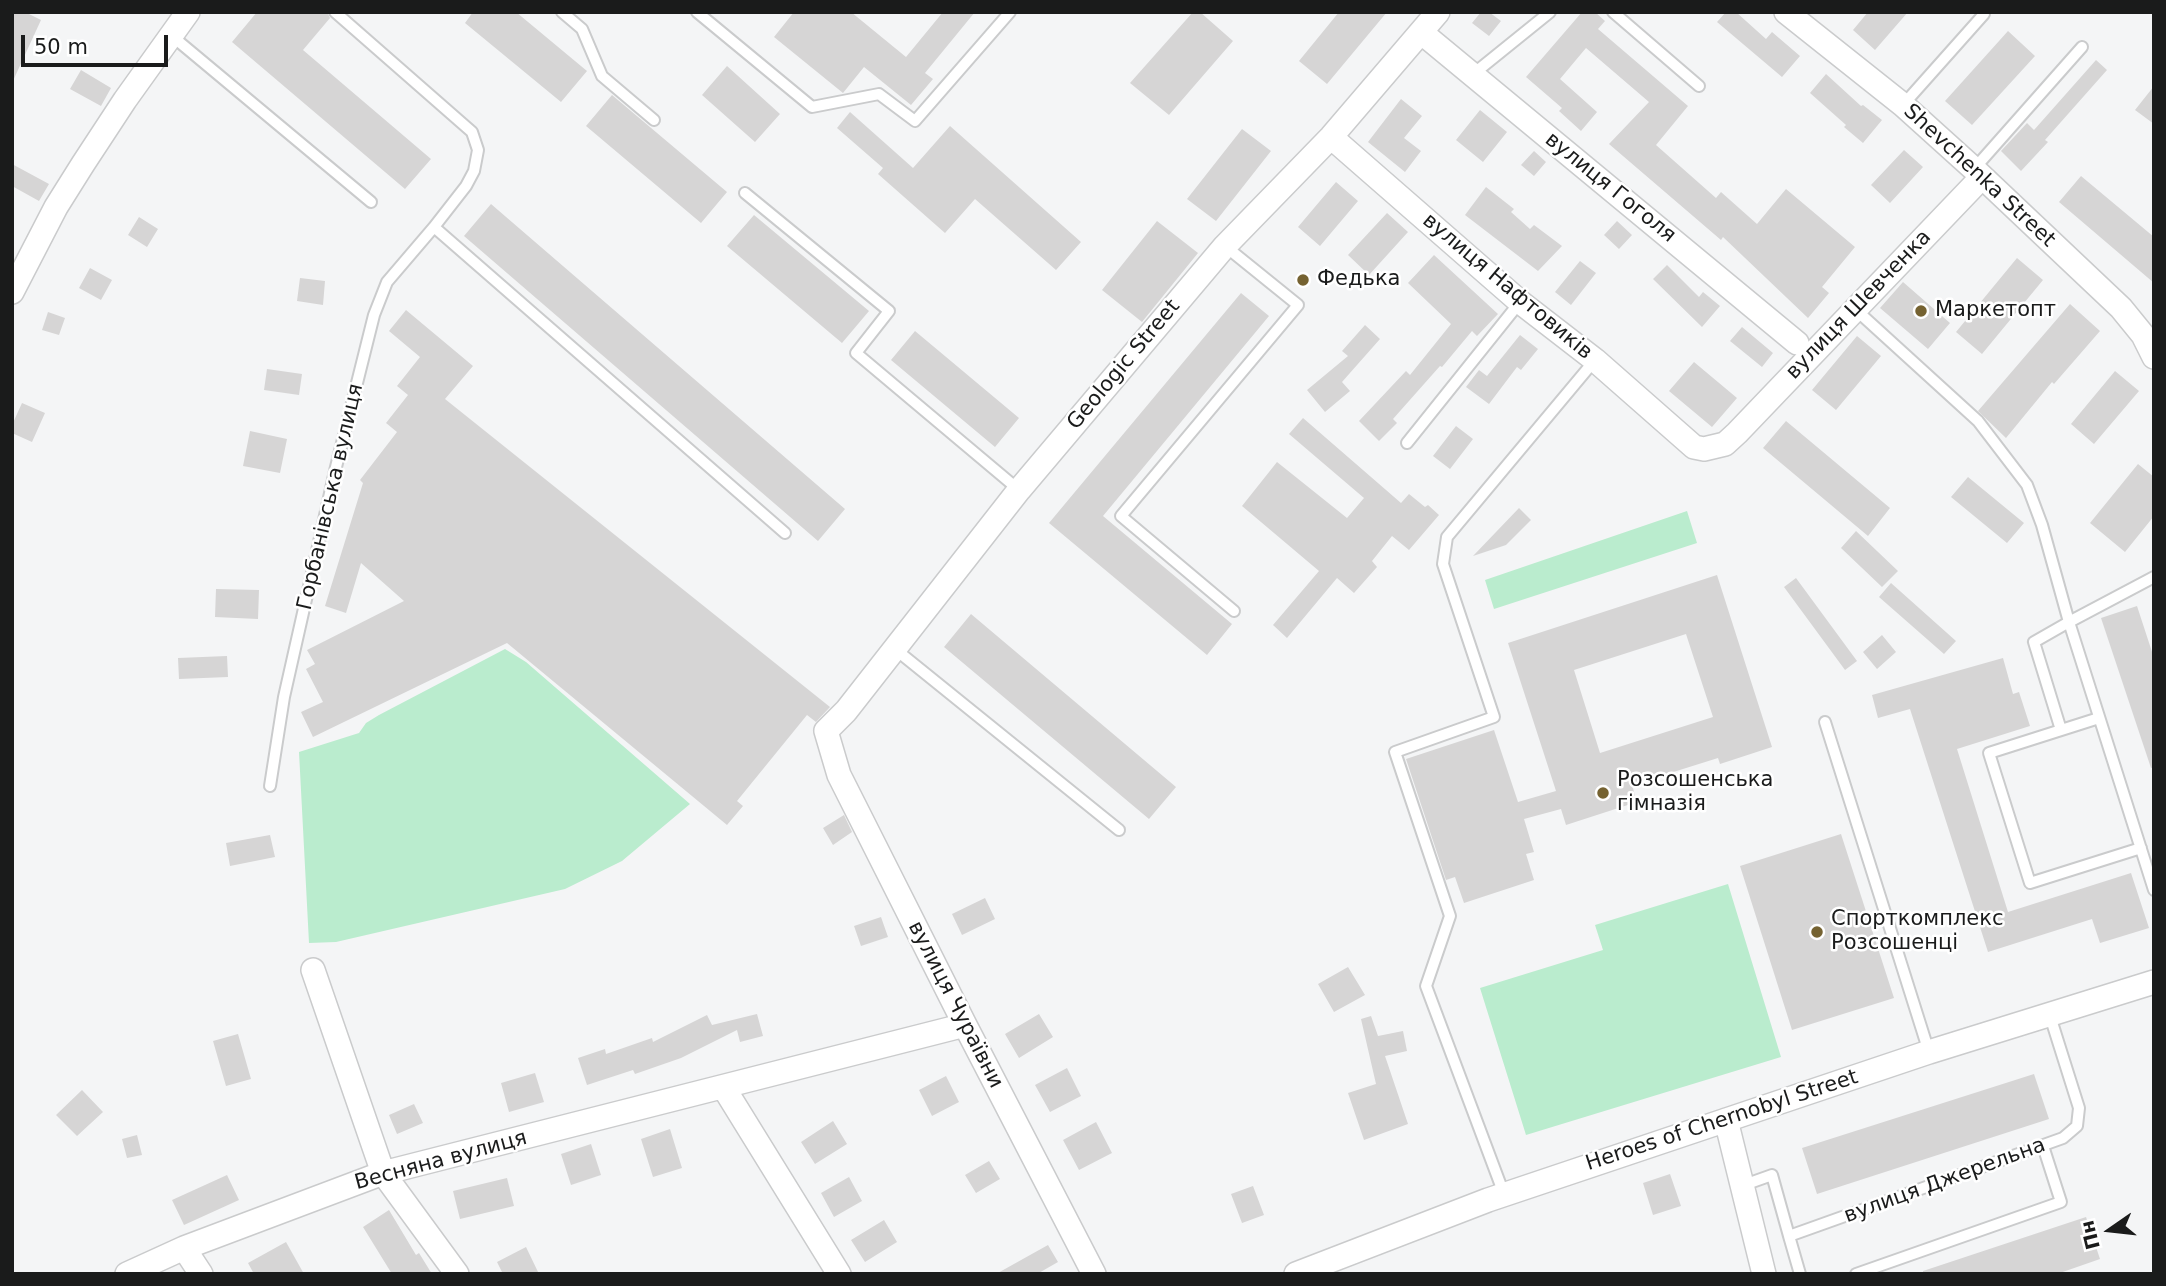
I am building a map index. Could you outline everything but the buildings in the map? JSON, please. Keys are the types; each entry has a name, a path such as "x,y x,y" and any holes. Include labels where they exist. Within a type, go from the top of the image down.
{"street":[{"path":"12,292 56,207 83,164 188,12"},
{"name":"Geologic Street","path":"826,732 846,711 1019,490 1225,246 1331,137 1438,12"},
{"name":"Shevchenka Street","path":"1786,12 1903,105 1978,173 2121,308 2151,345"},
{"name":"вулиця Гоголя","path":"1422,33 1797,343"},
{"name":"вулиця Нафтовиків","path":"1331,137 1520,302 1595,360 1683,438"},
{"name":"вулиця Шевченка","path":"1683,438 1694,447 1710,449 1726,444 1856,309 1978,173"},
{"name":"вулиця Чураївни","path":"826,732 839,775 1094,1274"},
{"path":"313,970 383,1173 457,1274"},
{"name":"Heroes of Chernobyl Street","path":"1296,1274 1504,1194 1929,1052 2154,982"},
{"name":"Весняна вулиця","path":"127,1274 184,1248 383,1173 965,1025"},
{"path":"723,1088 839,1274"},
{"path":"1726,1120 1764,1274"},
{"path":"184,1248 201,1274"}],"lane":[{"name":"Горбанівська вулиця","path":"270,786 284,697 335,471 374,315 387,282 466,186 474,171 478,150 472,132 335,12"},
{"path":"562,12 582,29 602,76 654,120"},
{"path":"697,12 812,107 879,94 915,121 1010,12"},
{"path":"1472,75 1550,12"},
{"path":"1613,12 1699,86"},
{"path":"1903,105 1984,14"},
{"path":"172,36 371,202"},
{"path":"1978,173 2082,47"},
{"path":"745,193 889,311 856,353 1019,490"},
{"path":"434,227 785,533"},
{"path":"1225,246 1298,306 1121,516 1234,611"},
{"path":"1407,443 1520,302"},
{"path":"1856,309 1978,421 2027,485 2042,525 2068,622 2154,890"},
{"path":"1504,1194 1426,986 1450,916 1395,752 1494,717 1443,564 1447,537 1595,360"},
{"path":"2061,730 2034,642 2154,578"},
{"path":"895,649 1119,830"},
{"path":"2099,718 1989,753 2030,883 2141,848"},
{"path":"1825,722 1929,1052"},
{"name":"вулиця Джерельна","path":"1789,1236 2063,1138 2077,1126 2079,1108 2050,1016"},
{"path":"1856,1274 2062,1202 2043,1146"},
{"path":"1744,1185 1772,1175 1800,1274"}],"green space":[{"path":"1687,511 1697,543 1494,609 1485,580"},
{"path":"505,649 526,662 690,804 622,861 565,889 336,942 309,943 299,752 359,733 366,723 379,715"},
{"path":"1728,884 1781,1057 1526,1135 1480,988 1603,950 1595,925"}],"place":[{"name":"Федька","path":"1303,280"},
{"name":"Маркетопт","path":"1921,311"},
{"name":"Розсошенська гімназія","path":"1603,793"},
{"name":"Спорткомплекс Розсошенці","path":"1817,932"}]}
